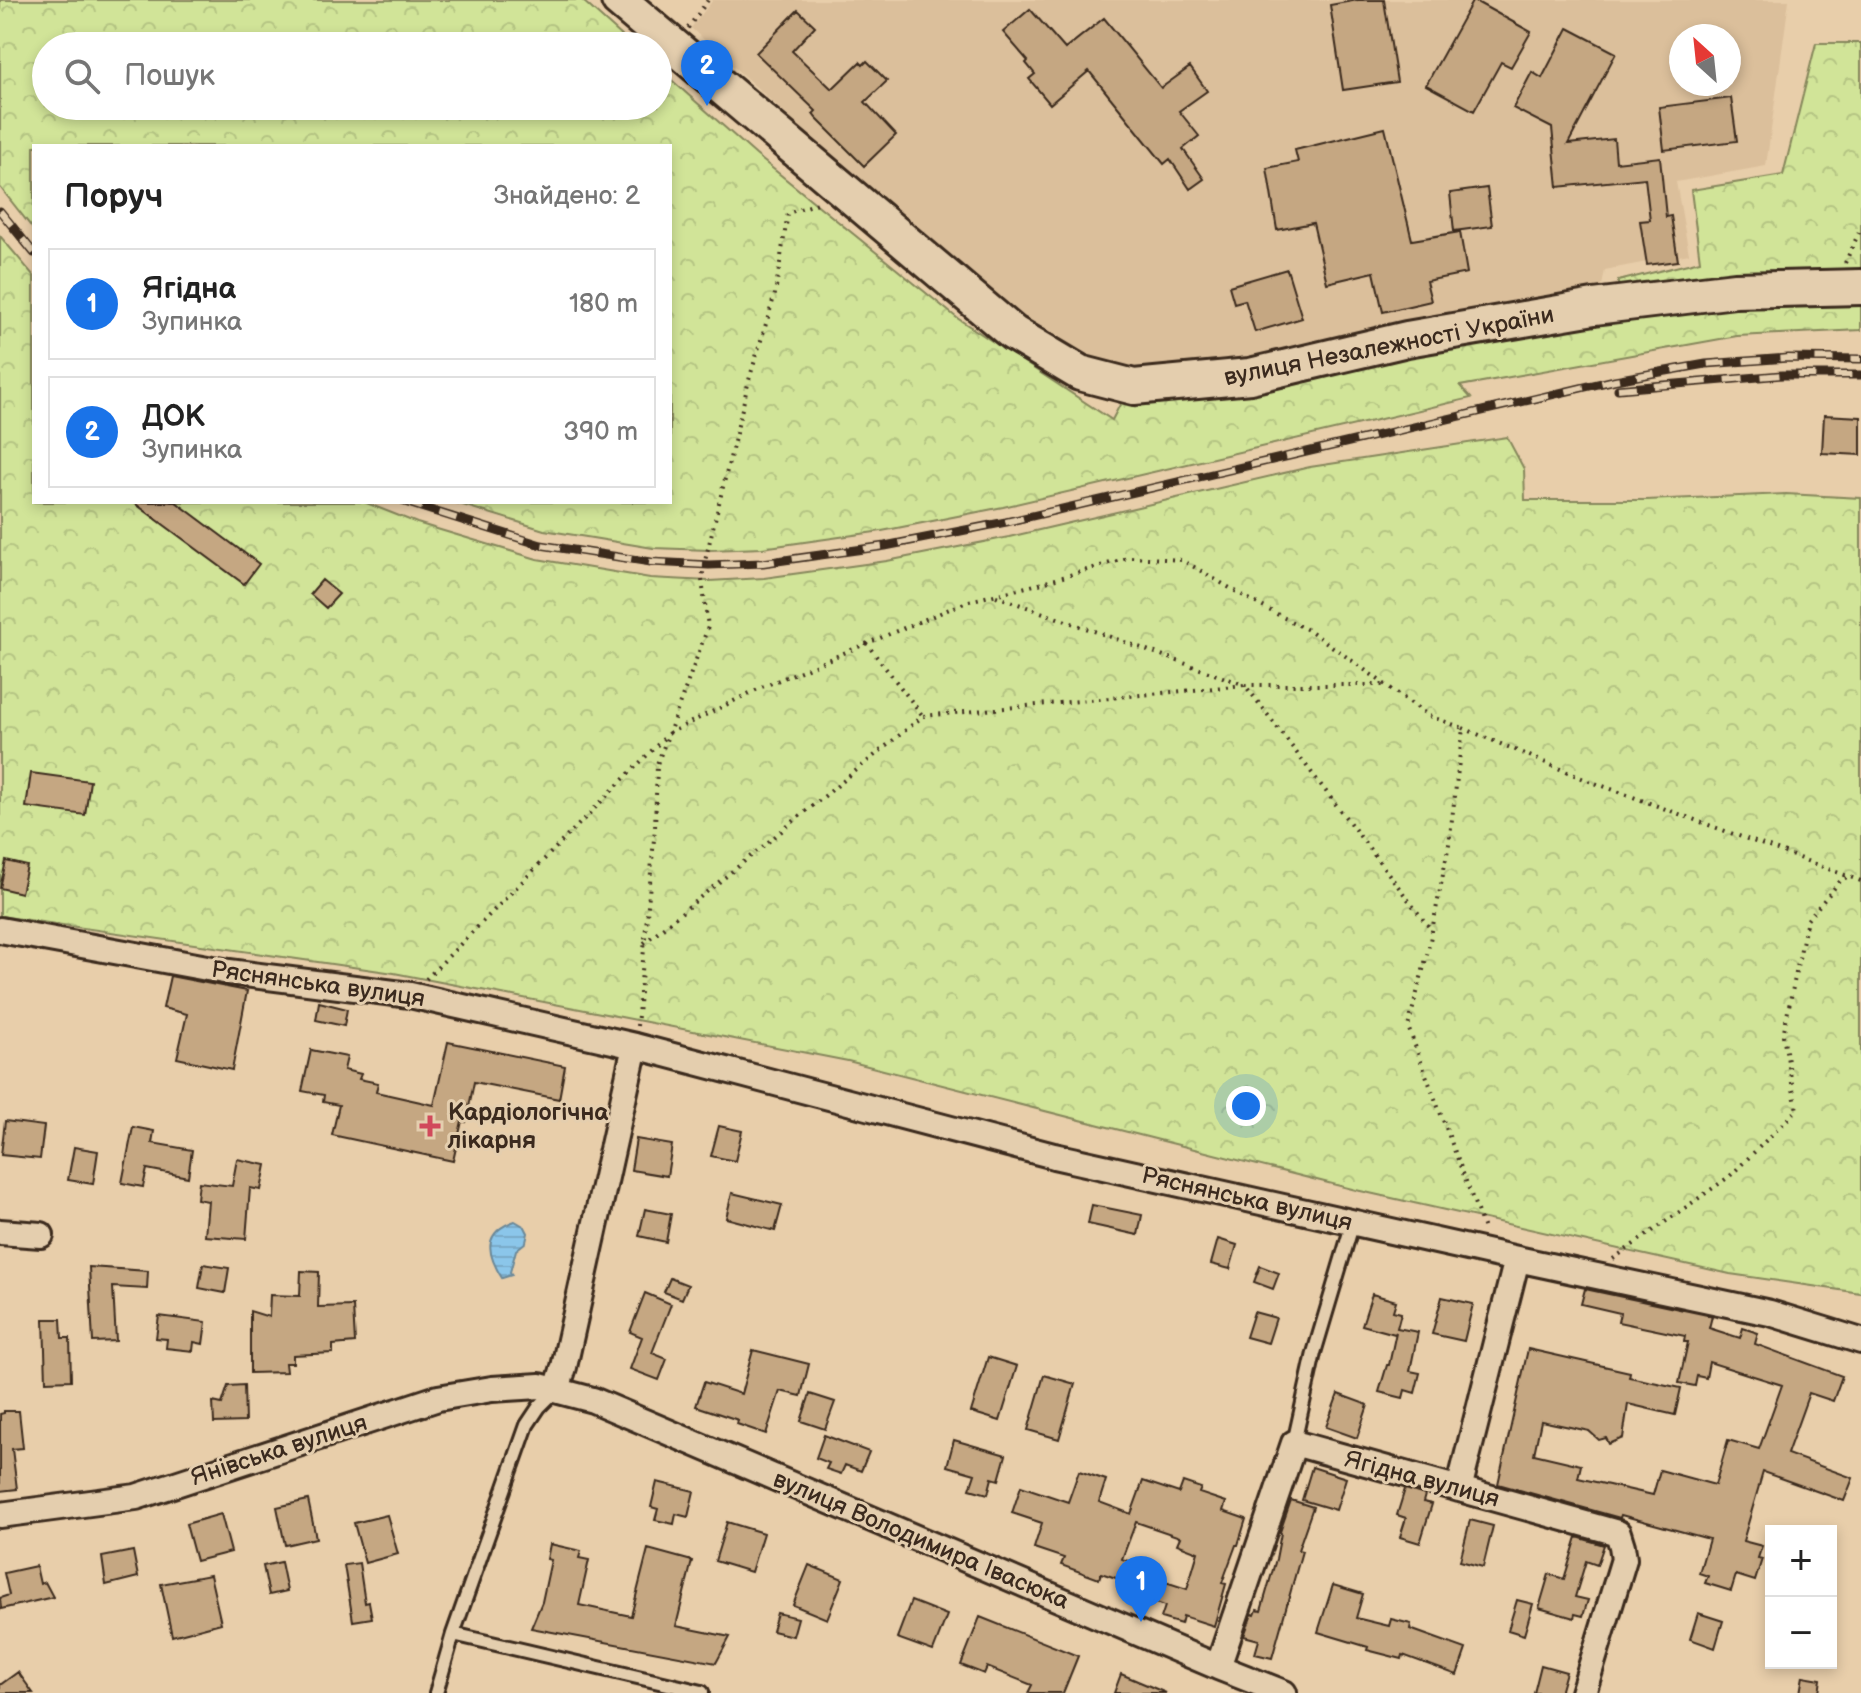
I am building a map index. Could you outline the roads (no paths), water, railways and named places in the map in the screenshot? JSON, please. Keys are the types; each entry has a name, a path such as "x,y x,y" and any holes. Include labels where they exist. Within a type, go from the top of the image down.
{"main road":[{"name":"вулиця Незалежності України","path":"619,0 657,32"},
{"name":"вулиця Незалежності України","path":"672,45 1013,333 1080,373 1134,387 1250,376 1407,339 1594,307 1853,275"}],"street":[{"name":"Ряснянська вулиця","path":"0,930 229,972 410,995 635,1046 1054,1156 1770,1313 1861,1341"},
{"path":"557,1389 635,1046"},
{"path":"0,1232 41,1235"},
{"path":"1459,1489 1517,1259"},
{"name":"Янівська вулиця","path":"0,1515 136,1497 438,1398 492,1389 540,1386 557,1389"},
{"name":"вулиця Володимира Івасюка","path":"557,1389 593,1400 1284,1693"},
{"path":"1218,1667 1294,1443"},
{"name":"Ягідна вулиця","path":"1294,1443 1618,1533 1624,1559 1583,1693"}],"lane":[{"path":"1294,1443 1314,1353 1353,1222"},
{"path":"436,1693 453,1634 527,1425 557,1389"},
{"path":"453,1634 702,1692"}],"water":[{"path":"515,1221 525,1227 528,1233 526,1242 516,1250 510,1272 512,1275 502,1278 493,1260 490,1244 497,1231"}],"railway":[{"path":"0,211 32,251"},
{"path":"411,504 541,545 651,562 709,565 763,563 885,546 1006,522 1615,380 1706,364 1788,358 1861,359"},
{"path":"1618,389 1782,375 1861,375"}],"place":[{"name":"ДОК","path":"707,106"},
{"name":"Кардіологічна лікарня","path":"430,1126"},
{"name":"Ягідна","path":"1141,1622"}]}
